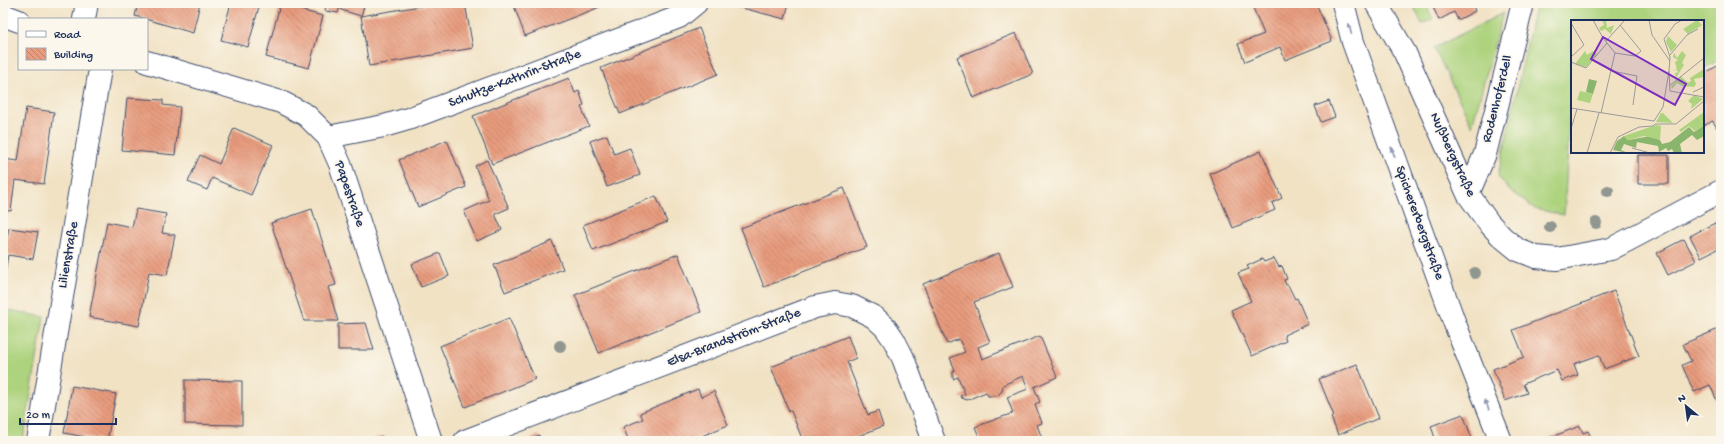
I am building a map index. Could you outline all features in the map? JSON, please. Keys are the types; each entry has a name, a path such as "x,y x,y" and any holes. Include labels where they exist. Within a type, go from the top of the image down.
{"street":[{"path":"84,18 87,3"},
{"name":"Schultze-Kathrin-Straße","path":"328,137 384,126 444,106 679,17 696,3"},
{"name":"Spichererbergstraße","path":"1343,3 1353,42 1455,324 1501,441"},
{"name":"Nußbergstraße","path":"1376,3 1405,53 1468,194 1497,232 1518,250 1536,257 1557,259 1611,249 1721,191"},
{"name":"Rodenhoferdell","path":"1468,194 1485,154 1523,3"},
{"path":"3,15 18,21"},
{"name":"Papestraße","path":"148,62 281,102 306,115 328,137 340,164 400,352 431,441"},
{"name":"Lilienstraße","path":"38,441 100,70"},
{"name":"Elsa-Brandström-Straße","path":"465,441 815,307 835,302 852,306 874,317 885,327 894,340 903,358 934,441"}],"green space":[{"path":"1412,3 1425,3 1433,19 1422,24"},
{"path":"1536,3 1721,3 1721,59 1704,68 1704,20 1571,20 1571,94 1564,215 1535,209 1510,191 1498,176"},
{"path":"1503,13 1472,126 1434,48"},
{"path":"3,309 44,317 23,441 3,441"}],"building":[{"path":"138,3 200,3 193,33 148,20 148,18 135,16"},
{"path":"231,3 260,3 248,47 221,40"},
{"path":"326,3 341,3 338,13 325,11"},
{"path":"343,3 365,3 361,16 341,10"},
{"path":"438,3 465,3 473,48 369,66 361,16"},
{"path":"513,3 610,3 525,36"},
{"path":"735,3 789,3 785,19 734,6"},
{"path":"1251,3 1316,3 1332,41 1285,60 1280,47 1245,62 1238,44 1264,34"},
{"path":"1431,3 1472,3 1475,11 1458,20 1454,12 1439,20"},
{"path":"280,5 323,16 309,68 266,57"},
{"path":"699,28 718,74 620,114 601,68"},
{"path":"1016,33 1033,74 973,98 957,57"},
{"path":"1721,64 1721,135 1713,121 1704,126 1704,73"},
{"path":"569,78 575,93 579,91 584,105 581,107 589,126 492,164 473,116"},
{"path":"127,98 163,100 163,105 180,107 175,155 122,150"},
{"path":"1329,101 1335,117 1321,122 1315,106"},
{"path":"26,108 54,112 44,184 15,180 11,211 3,210 3,159 18,161"},
{"path":"234,128 273,145 251,195 212,178 207,190 188,182 200,155 219,164"},
{"path":"607,135 614,154 630,148 640,175 607,187 590,141"},
{"path":"447,140 466,187 418,207 399,160"},
{"path":"1261,151 1282,198 1272,203 1275,210 1233,228 1210,174"},
{"path":"1638,155 1669,155 1669,184 1638,184"},
{"path":"487,160 509,208 495,214 502,230 477,241 464,211 489,200 475,166"},
{"path":"844,188 867,247 764,287 741,228"},
{"path":"656,196 667,222 593,251 583,225"},
{"path":"136,209 166,214 162,233 175,235 167,275 149,272 139,326 89,317 107,222 132,227"},
{"path":"312,209 336,285 328,287 338,321 304,321 271,223"},
{"path":"1715,223 1721,235 1721,247 1701,257 1690,236"},
{"path":"9,228 38,232 33,259 8,255 3,286 3,236 7,237"},
{"path":"1684,239 1696,261 1668,275 1657,253"},
{"path":"552,241 563,269 505,292 494,265"},
{"path":"440,253 449,276 421,287 412,264"},
{"path":"999,253 1013,287 974,302 990,342 978,347 982,359 1040,336 1057,377 1034,387 1040,402 1035,404 1042,423 1037,425 1043,441 981,441 975,427 1013,413 1007,397 1028,389 1023,376 1003,385 1002,391 997,396 988,396 986,392 967,400 960,396 965,394 958,377 953,379 953,372 955,370 950,358 965,352 959,339 947,344 923,284"},
{"path":"678,254 701,312 599,353 575,295"},
{"path":"1274,258 1279,267 1282,266 1287,279 1284,280 1286,285 1288,285 1295,299 1297,298 1308,324 1284,335 1286,341 1252,356 1231,310 1251,301 1238,273 1249,269 1247,266 1262,259 1264,262"},
{"path":"1614,291 1639,356 1604,369 1599,355 1574,364 1578,375 1562,381 1557,370 1523,384 1527,393 1505,401 1493,369 1524,357 1513,330"},
{"path":"509,318 535,379 465,407 440,346"},
{"path":"366,323 374,350 338,350 338,324"},
{"path":"1721,328 1721,402 1718,403 1710,385 1694,392 1682,365 1691,361 1683,344"},
{"path":"848,336 856,358 847,362 868,415 878,411 883,426 846,441 803,441 771,367"},
{"path":"1357,364 1379,418 1338,435 1331,417 1334,416 1319,379"},
{"path":"185,380 242,381 242,425 185,424"},
{"path":"72,386 116,394 107,441 64,433"},
{"path":"698,389 701,397 714,391 728,425 690,441 629,441 623,427 643,419 640,413"},
{"path":"1463,414 1473,441 1436,441 1431,426"},
{"path":"1580,426 1583,433 1588,431 1593,441 1550,441 1549,438"},
{"path":"539,435 541,441 526,441"},
{"path":"382,436 383,441 368,441"}]}
